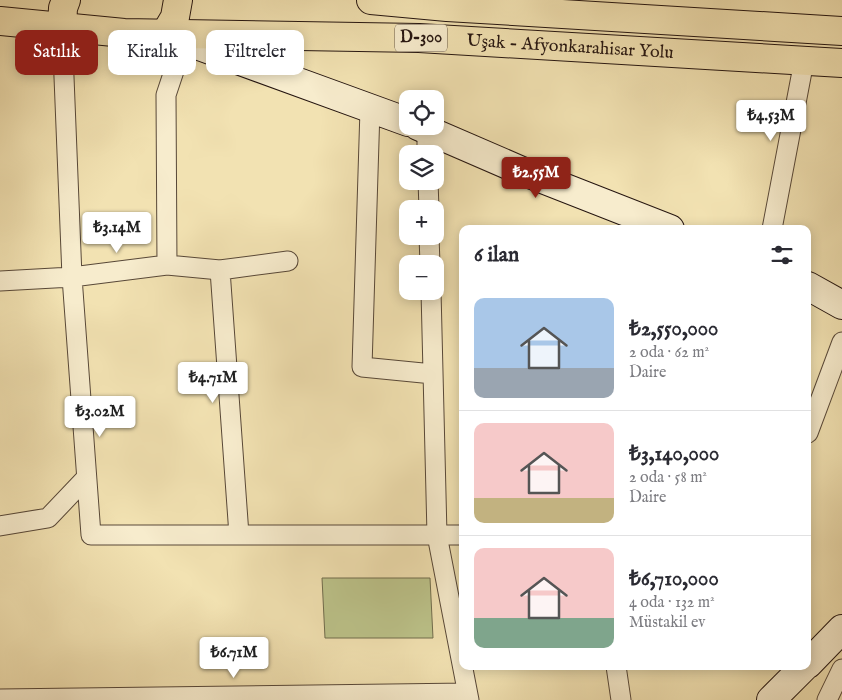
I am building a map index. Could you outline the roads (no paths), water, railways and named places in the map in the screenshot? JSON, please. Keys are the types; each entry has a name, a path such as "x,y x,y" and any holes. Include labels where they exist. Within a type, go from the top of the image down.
{"highway":[{"path":"62,28 63,8 66,0"},
{"path":"175,30 178,0"},
{"name":"D-300","path":"371,0 593,8 842,31"},
{"name":"Uşak - Afyonkarahisar Yolu","path":"0,21 108,32"},
{"name":"Uşak - Afyonkarahisar Yolu","path":"196,37 419,38 842,63"}],"street":[{"path":"62,28 72,277 91,535 459,534"},
{"path":"196,45 370,109 399,123"},
{"path":"773,225 804,61"},
{"path":"167,265 166,95 169,75"},
{"path":"370,109 362,366 433,374"},
{"path":"425,135 660,225"},
{"path":"0,281 72,277 167,265 220,270 288,261"},
{"path":"220,270 239,535"},
{"path":"811,288 842,305"},
{"path":"431,300 437,535 459,649"},
{"path":"811,418 842,342"},
{"path":"0,526 48,518 86,478"},
{"path":"811,660 842,629"},
{"path":"827,700 842,669"},
{"path":"0,698 468,696 463,670"},
{"path":"617,670 621,700"},
{"path":"772,700 801,670"}]}
